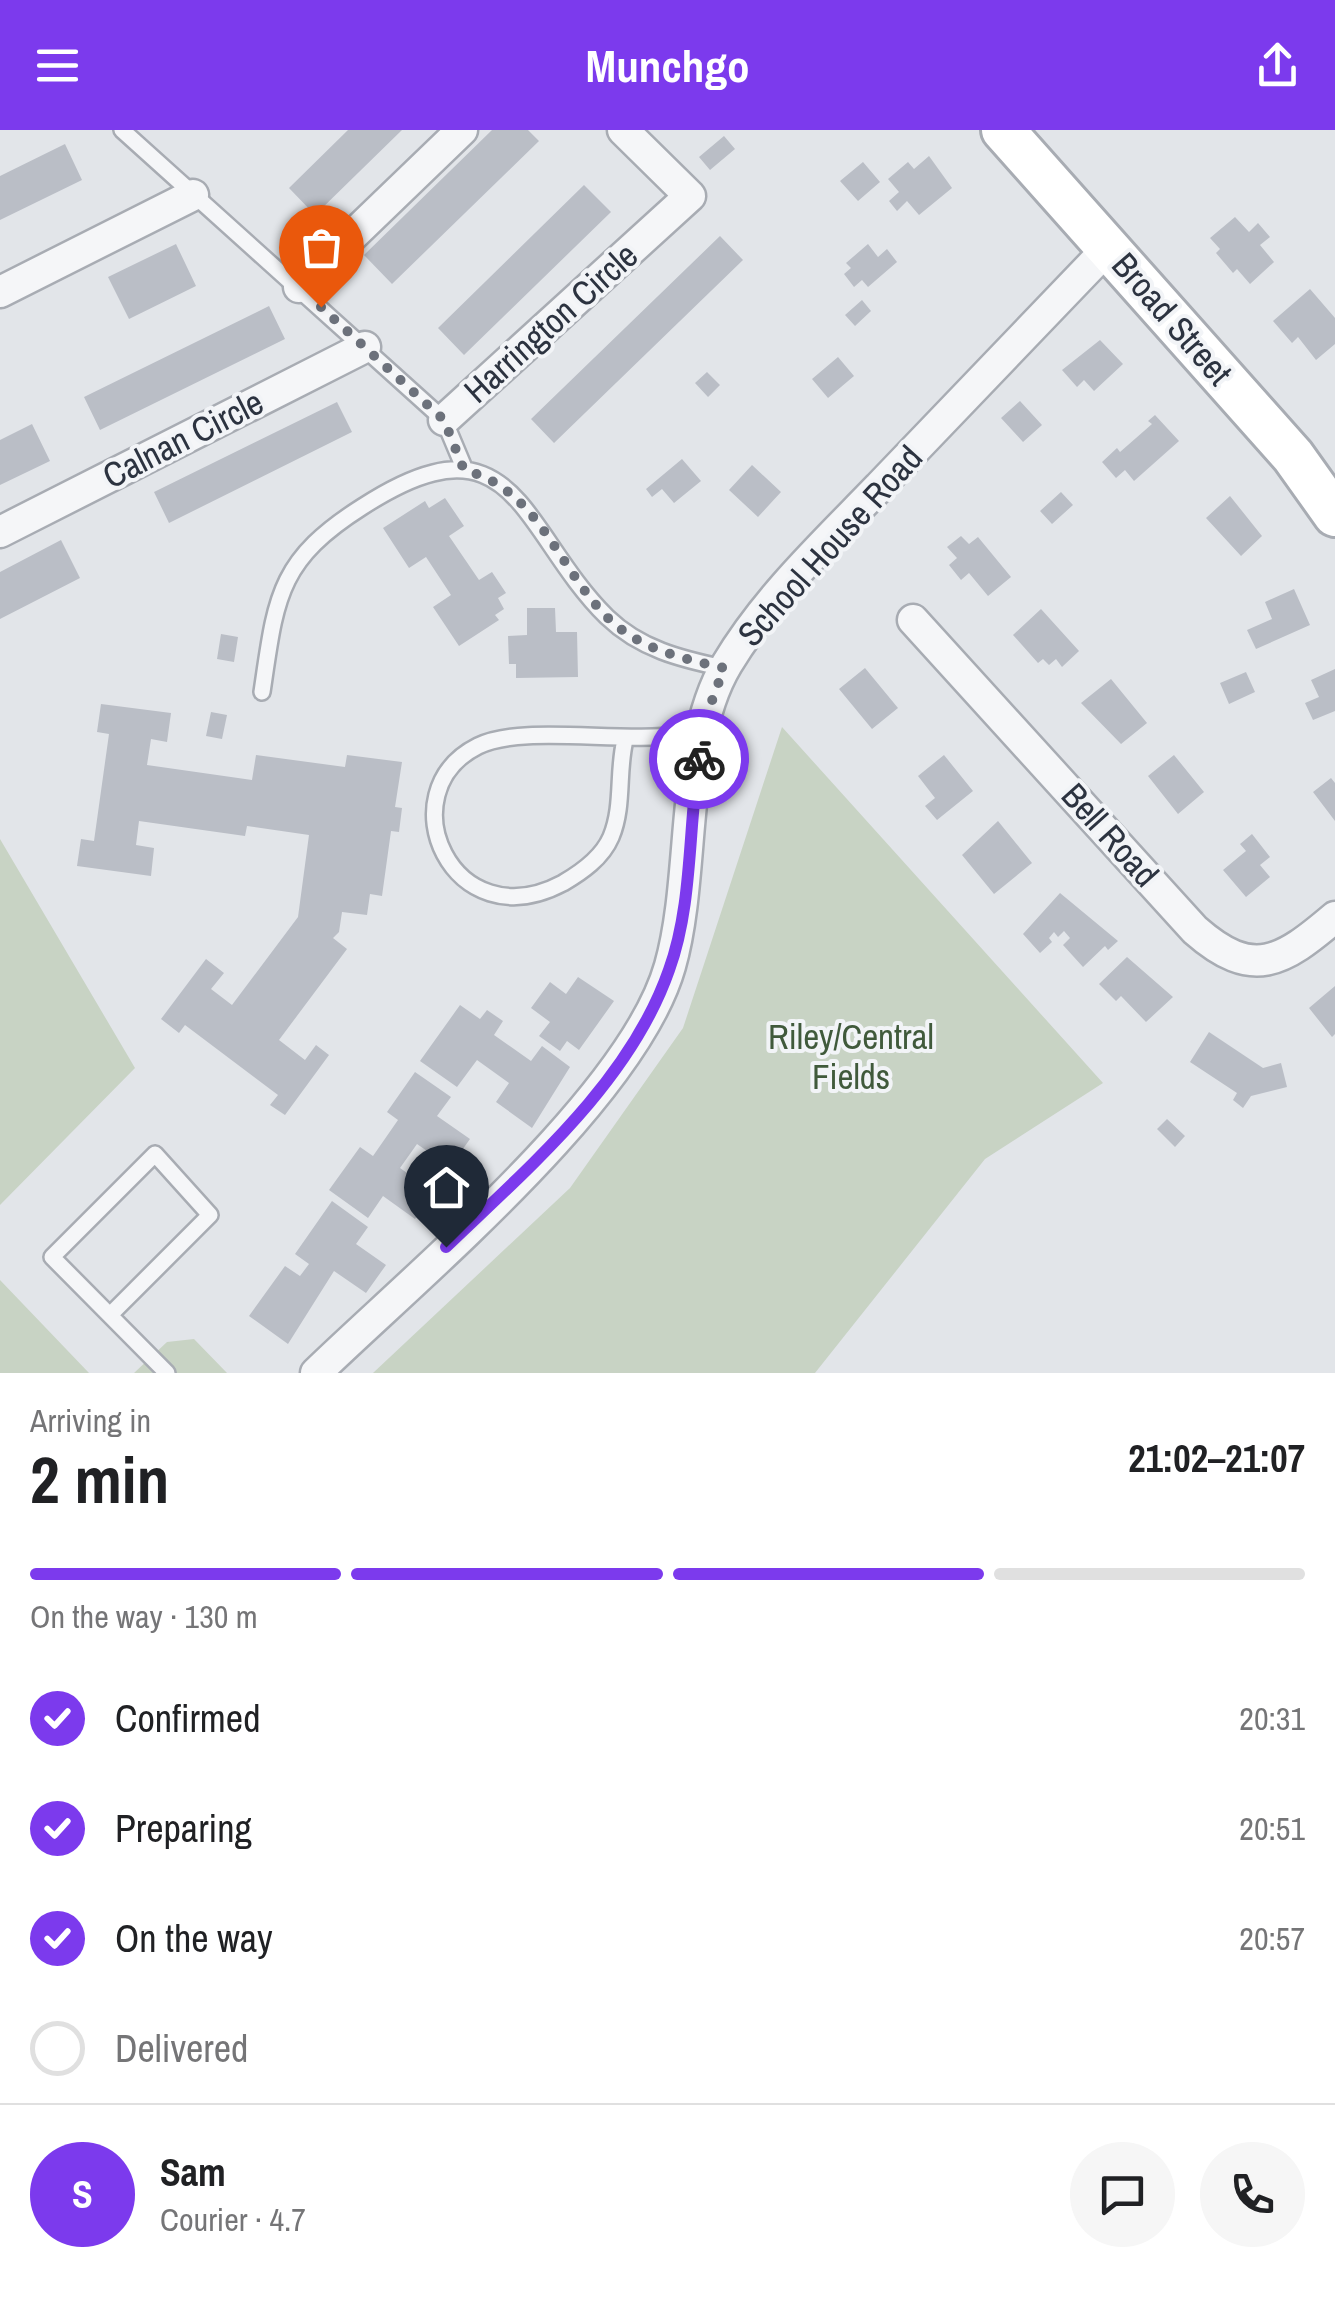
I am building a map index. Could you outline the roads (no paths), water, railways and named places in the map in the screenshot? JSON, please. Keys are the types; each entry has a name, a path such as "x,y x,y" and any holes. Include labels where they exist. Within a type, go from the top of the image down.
{"main road":[{"name":"Broad Street","path":"1002,130 1293,456 1335,515"}],"street":[{"path":"299,287 462,130"},
{"name":"Harrington Circle","path":"444,420 690,196 624,130"},
{"path":"0,292 193,195"},
{"name":"School House Road","path":"316,1373 524,1172 586,1106 630,1047 669,971 684,909 692,808 704,731 724,668 772,602 830,538 1109,247"},
{"name":"Calnan Circle","path":"0,532 365,347"},
{"name":"Bell Road","path":"913,620 1195,930 1222,954 1254,962 1278,958 1300,946 1335,917"}],"lane":[{"name":"Harrington Circle","path":"122,130 444,420"},
{"path":"444,420 464,470"},
{"path":"262,692 273,618 284,582 311,542 402,484 442,470 490,476 512,492 608,617 640,642 679,658 724,668"},
{"path":"625,740 617,818 610,840 587,867 553,888 520,897 476,889 458,875 444,855 436,801 441,778 458,759 498,739 625,740 704,731"},
{"path":"110,1315 210,1215 155,1154 52,1257 110,1315 168,1373"}],"park label":[{"name":"Riley/Central Fields","path":"851,1057"}]}
